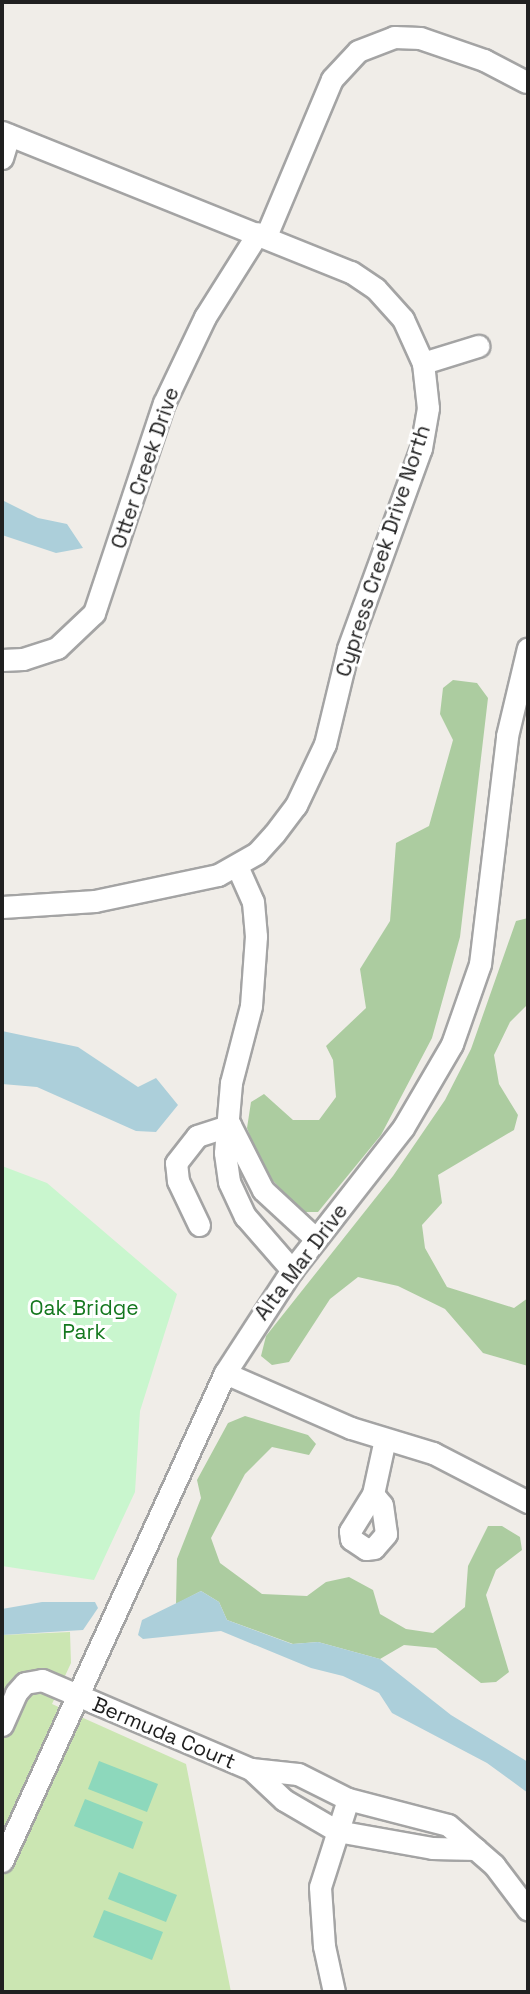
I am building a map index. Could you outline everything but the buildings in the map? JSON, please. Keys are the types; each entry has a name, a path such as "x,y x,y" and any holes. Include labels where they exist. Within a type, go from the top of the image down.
{"street":[{"name":"Otter Creek Drive","path":"2,660 23,659 57,648 94,613 164,403 205,317 262,235 332,79 358,51 394,37 420,38 484,60 526,82"},
{"name":"Cypress Creek Drive North","path":"2,907 95,901 218,875 237,866 266,844 296,805 325,744 362,605 424,435 428,408 423,363 403,319 376,289 351,272 6,134"},
{"path":"2,158 6,134"},
{"path":"423,363 478,346"},
{"name":"Alta Mar Drive","path":"2,1861 225,1373 292,1270 403,1128 452,1044 470,999 489,917 507,736 528,648"},
{"path":"237,866 253,902 256,936 251,1006 231,1083 230,1125 263,1189 316,1239"},
{"path":"199,1225 178,1181 176,1163 197,1136 230,1125"},
{"path":"230,1125 224,1134 229,1182 245,1216 292,1270"},
{"path":"225,1373 385,1439 433,1453 528,1502"},
{"path":"373,1494 385,1439"},
{"name":"Bermuda Court","path":"2,1725 25,1683 41,1680 251,1769 298,1774 348,1799 448,1825 476,1849 528,1910"},
{"name":"Bermuda Court","path":"251,1769 284,1800 337,1831 432,1848 476,1849"},
{"path":"334,1992 324,1946 320,1897 322,1872 348,1799"}],"green space":[{"path":"453,680 477,683 488,698 460,937 432,1038 381,1135 318,1212 302,1212 263,1170 247,1128 251,1102 264,1094 293,1120 319,1120 336,1097 333,1060 326,1046 366,1008 360,969 390,921 396,843 429,826 453,740 440,714 443,688"},
{"path":"528,918 528,1004 510,1022 494,1055 499,1084 518,1115 514,1130 438,1175 442,1203 422,1225 425,1248 447,1287 514,1308 528,1298 528,1366 483,1353 445,1309 398,1286 358,1277 330,1299 289,1362 272,1365 261,1356 266,1336 393,1176 445,1100 471,1049 516,921"},
{"name":"Oak Bridge Park","path":"2,1166 47,1183 177,1294 140,1411 135,1492 94,1580 2,1566"},
{"path":"245,1416 308,1435 316,1444 309,1455 272,1447 245,1474 211,1538 220,1563 262,1594 307,1596 326,1582 349,1577 373,1590 380,1614 406,1629 433,1633 465,1607 468,1566 488,1526 502,1526 520,1537 522,1550 496,1570 486,1595 509,1672 496,1682 481,1683 436,1648 404,1645 380,1659 318,1642 293,1644 227,1620 219,1602 201,1591 176,1604 177,1559 201,1498 197,1480 228,1423"},
{"path":"70,1632 71,1663 52,1704 186,1764 231,1992 2,1992 2,1635"},
{"path":"99,1761 158,1784 147,1812 88,1789"},
{"path":"85,1799 143,1822 133,1849 74,1826"},
{"path":"119,1872 177,1895 166,1922 108,1899"},
{"path":"104,1910 163,1932 152,1960 93,1937"}],"water":[{"path":"2,500 38,518 67,524 83,548 56,553 2,535"},
{"path":"2,1031 78,1047 138,1087 156,1078 178,1105 156,1132 136,1131 37,1087 2,1084"},
{"path":"201,1591 219,1602 227,1620 292,1644 318,1642 380,1659 451,1715 528,1762 528,1793 487,1763 392,1713 379,1693 343,1676 311,1668 221,1631 143,1639 138,1635 142,1620"},
{"path":"42,1602 95,1602 98,1608 83,1630 2,1635 2,1609"}]}
